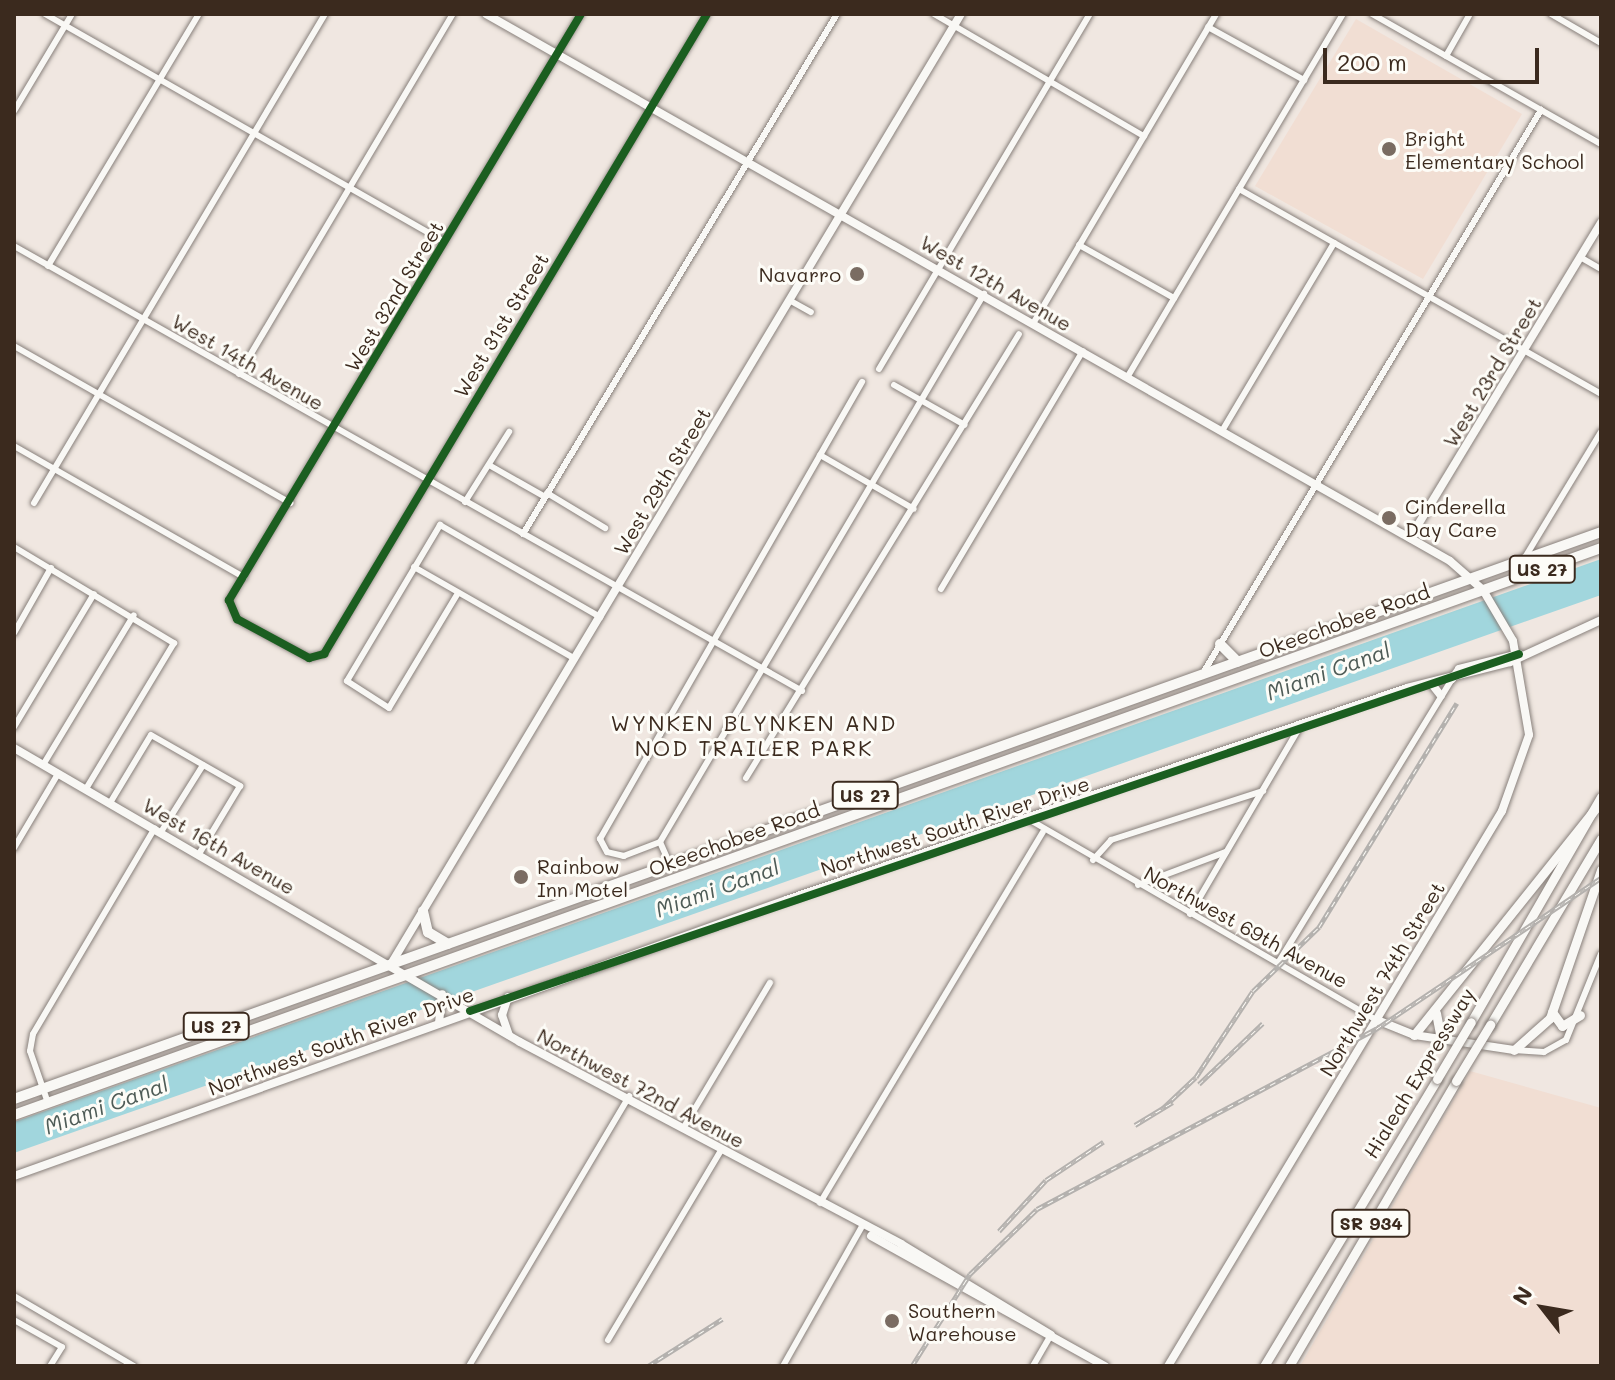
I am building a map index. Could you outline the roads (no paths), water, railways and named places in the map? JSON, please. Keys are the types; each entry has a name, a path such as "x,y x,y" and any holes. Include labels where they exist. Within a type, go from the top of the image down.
{"highway":[{"name":"Okeechobee Road","path":"14,1099 1601,532"},
{"name":"Okeechobee Road","path":"14,1115 412,977 1175,700 1486,594 1601,548"},
{"path":"1220,644 1238,662"},
{"path":"1175,700 1201,675"},
{"path":"423,911 428,932 448,944"}],"main road":[{"name":"West 12th Avenue","path":"486,14 1034,322 1410,538 1472,579 1486,594"},
{"name":"West 29th Street","path":"391,964 961,14"},
{"name":"West 23rd Street","path":"1410,538 1601,222"},
{"name":"Northwest 74th Street","path":"1168,1366 1377,1020 1520,771 1529,721 1519,654 1486,594"},
{"name":"Northwest South River Drive","path":"14,1176 508,997 1301,725 1452,679 1601,620"},
{"path":"1431,683 1441,696"},
{"name":"West 16th Avenue","path":"14,748 412,977"},
{"name":"Hialeah Expressway","path":"1264,1366 1471,1022 1601,797"},
{"path":"1414,1035 1436,1013 1480,945 1595,809"},
{"name":"Hialeah Expressway","path":"1289,1366 1601,839"},
{"path":"1514,1050 1540,1032 1552,1012 1601,870"},
{"name":"Northwest 72nd Avenue","path":"412,977 509,1036 629,1096 819,1204 962,1291 1105,1366"},
{"path":"439,1023 442,994"},
{"path":"508,997 502,1015 509,1036"},
{"path":"1552,1012 1562,1026 1580,1015"},
{"path":"1436,1013 1441,1039"},
{"name":"Northwest 69th Avenue","path":"1377,1020 1414,1035 1514,1050"}],"street":[{"path":"45,14 445,242"},
{"path":"14,111 72,14"},
{"path":"48,266 199,14"},
{"path":"34,503 325,14"},
{"path":"239,374 453,14"},
{"name":"West 32nd Street","path":"234,593 581,14"},
{"name":"West 31st Street","path":"234,593 229,610 237,619 309,658 324,654 707,14"},
{"path":"523,534 837,14"},
{"path":"934,14 1144,136"},
{"path":"879,369 1090,14"},
{"path":"1034,322 1216,14"},
{"path":"1128,376 1343,14"},
{"path":"1372,14 1601,144"},
{"path":"1446,56 1470,14"},
{"path":"1551,14 1601,43"},
{"path":"1208,27 1304,80"},
{"path":"1201,675 1541,110"},
{"path":"1239,189 1601,394"},
{"path":"1222,431 1334,243"},
{"path":"1079,245 1174,298"},
{"name":"West 14th Avenue","path":"14,246 617,588 714,638 802,691"},
{"path":"1580,257 1601,269"},
{"path":"862,382 603,831 601,846 615,855 637,856 660,842 984,294"},
{"path":"789,300 811,312"},
{"path":"746,778 1019,334"},
{"path":"14,346 290,503"},
{"path":"941,589 1083,351"},
{"path":"894,385 965,425"},
{"path":"465,502 509,432"},
{"path":"1524,559 1601,432"},
{"path":"14,446 244,577"},
{"path":"820,455 914,509"},
{"path":"489,465 605,528"},
{"path":"458,593 389,708 347,681 440,525 600,617"},
{"path":"14,547 134,615 174,643 86,789"},
{"path":"414,567 575,659"},
{"path":"14,633 51,568"},
{"path":"14,727 94,594"},
{"path":"43,765 134,615"},
{"path":"1278,963 1452,679"},
{"path":"1190,914 1301,725"},
{"path":"110,803 151,735 240,786 199,854"},
{"path":"48,1103 42,1089 33,1034 158,830 203,765"},
{"path":"14,848 58,774"},
{"path":"1093,860 1111,840 1263,791"},
{"name":"Northwest 69th Avenue","path":"1030,820 1043,832 1377,1020"},
{"path":"819,1204 1043,832"},
{"path":"660,842 670,864"},
{"path":"1138,885 1226,852"},
{"path":"1580,1015 1601,954"},
{"path":"684,1127 770,983"},
{"name":"Northwest 69th Avenue","path":"1514,1050 1554,1049 1580,1015"},
{"path":"469,1366 629,1096"},
{"path":"608,1340 722,1149"},
{"path":"783,1366 861,1228"},
{"path":"15,1297 133,1366"},
{"path":"14,1320 62,1347 50,1366"},
{"path":"1033,1366 1051,1335"}],"water":[{"name":"Miami Canal","path":"1601,559 1601,595 14,1153 14,1122"}],"railway":[{"path":"1163,1108 1196,1077 1253,991 1319,927 1457,703"},
{"path":"912,1366 970,1274 1037,1209 1376,1029 1601,878"},
{"path":"1199,1084 1263,1023"},
{"path":"1135,1125 1173,1102"},
{"path":"999,1231 1046,1180 1103,1142"},
{"path":"648,1366 722,1319"}],"place":[{"name":"Bright Elementary School","path":"1389,149"},
{"name":"Navarro","path":"857,274"},
{"name":"Cinderella Day Care","path":"1389,518"},
{"name":"Rainbow Inn Motel","path":"521,877"},
{"name":"Southern Warehouse","path":"892,1321"}],"district":[{"name":"WYNKEN BLYNKEN AND NOD TRAILER PARK","path":"754,734"}]}
